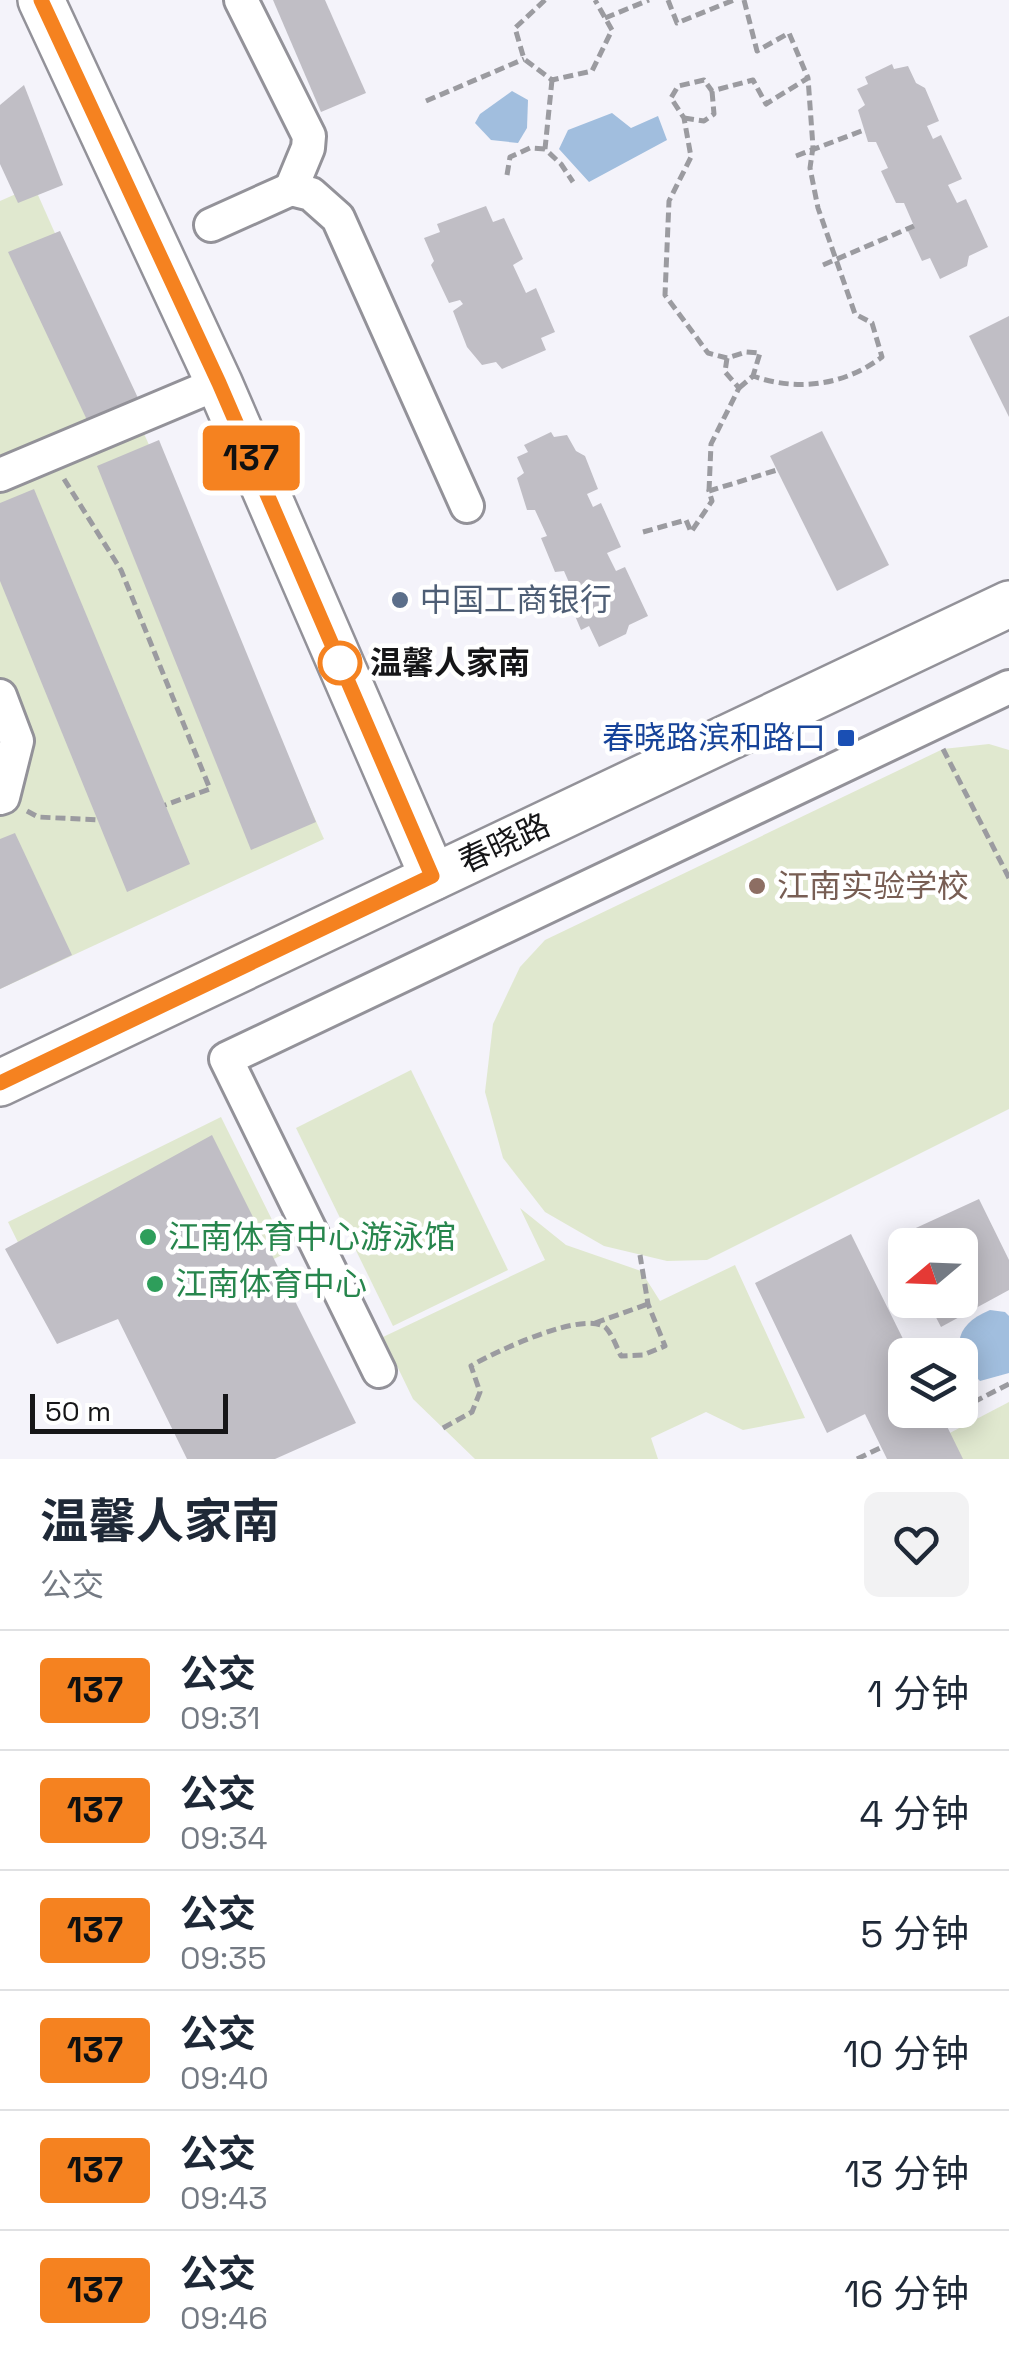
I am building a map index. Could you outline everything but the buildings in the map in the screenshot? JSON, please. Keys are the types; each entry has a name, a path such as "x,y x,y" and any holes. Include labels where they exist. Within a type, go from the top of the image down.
{"street":[{"path":"41,0 219,383 432,876"},
{"path":"241,0 309,136 291,189"},
{"path":"212,225 291,189 311,194 338,218 467,506"},
{"path":"0,475 219,383"},
{"name":"春晓路","path":"0,1083 1009,604"},
{"path":"378,1371 226,1059 1009,688"},
{"path":"0,696 16,742 2,798"}],"path":[{"path":"545,0 515,28 524,58 552,80"},
{"path":"552,80 592,70 612,30 596,0"},
{"path":"605,18 649,0"},
{"path":"668,0 677,22 734,0"},
{"path":"744,0 757,51 789,33 808,78 813,147 810,168 818,208 855,314 872,323 882,357 862,372 834,382 772,383 753,376"},
{"path":"426,101 524,58"},
{"path":"712,91 753,80 766,104 808,78"},
{"path":"545,149 552,80"},
{"path":"642,532 686,520 691,532 712,501 711,444 738,388 753,376 760,353 746,352 727,358 708,353 665,295 669,202 691,157 684,118 671,98 678,86 704,80 712,91 714,114 704,121 684,118"},
{"path":"796,156 864,130"},
{"path":"507,176 510,157 530,148 545,149 573,182"},
{"path":"823,264 914,226"},
{"path":"727,358 725,372 738,388"},
{"path":"49,454 121,570 210,789 165,805"},
{"path":"709,491 777,470"},
{"path":"942,749 1009,878"},
{"path":"2,798 38,818 98,820"},
{"path":"595,1323 606,1328 621,1356 644,1355 665,1346 648,1304 640,1255"},
{"path":"443,1428 472,1412 480,1392 471,1366 487,1356 540,1334 595,1323 648,1304"},
{"path":"978,1400 1009,1384"},
{"path":"858,1459 882,1447"}],"green space":[{"path":"34,186 324,839 0,989 0,201"},
{"path":"989,744 1009,750 1009,1109 707,1260 667,1261 604,1246 545,1212 503,1158 485,1092 493,1024 520,967 545,940 943,749"},
{"path":"411,1070 508,1270 393,1326 296,1128"},
{"name":"江南体育中心游泳馆","path":"221,1117 288,1252 133,1328 115,1291 56,1320 8,1222"},
{"path":"520,1208 566,1245 641,1271 660,1301 735,1265 805,1418 743,1430 706,1412 651,1438 658,1459 475,1459 413,1399 383,1337 545,1260"},
{"path":"1009,1402 1009,1459 900,1459 959,1428 978,1428 978,1418"}],"water":[{"path":"512,91 528,100 527,128 518,143 491,140 475,123 480,114"},
{"path":"612,113 631,128 658,116 667,140 589,182 559,149 568,130"},
{"path":"990,1310 1009,1316 1009,1373 980,1381 978,1338 960,1338 978,1316"}],"bus line":[{"name":"137","path":"0,1083 432,876 219,383 41,0"}],"place":[{"name":"中国工商银行","path":"400,600"},
{"name":"温馨人家南","path":"340,663"},
{"name":"春晓路滨和路口","path":"846,738"},
{"name":"江南实验学校","path":"757,886"},
{"name":"江南体育中心游泳馆","path":"148,1237"},
{"name":"江南体育中心","path":"155,1284"}]}
